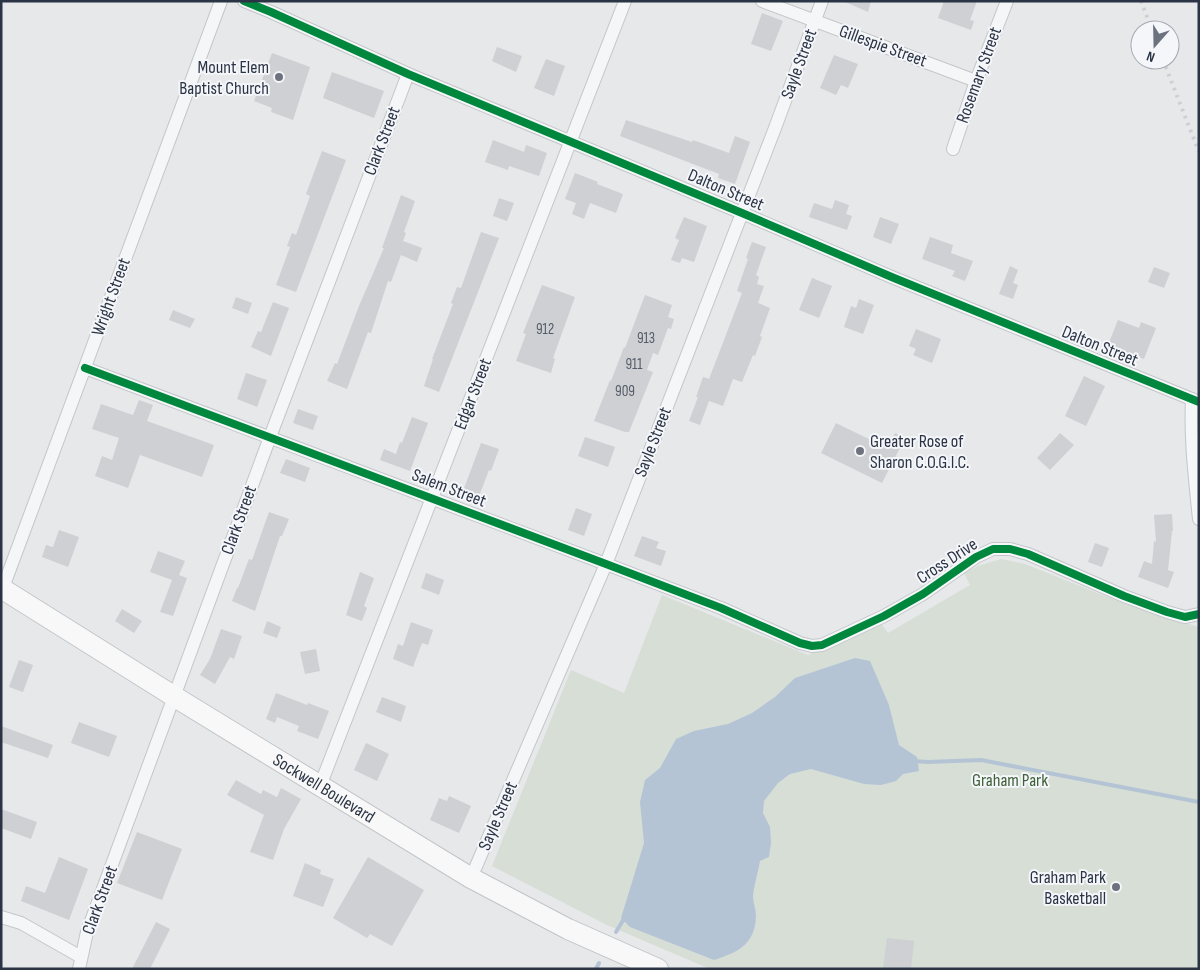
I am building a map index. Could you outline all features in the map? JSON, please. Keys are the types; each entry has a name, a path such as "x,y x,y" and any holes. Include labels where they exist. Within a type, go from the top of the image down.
{"main road":[{"name":"Sockwell Boulevard","path":"2,590 471,878 568,929 658,969"}],"street":[{"name":"Wright Street","path":"2,590 221,1"},
{"name":"Dalton Street","path":"244,1 408,74 903,282 1195,401"},
{"name":"Edgar Street","path":"320,786 625,1"},
{"name":"Gillespie Street","path":"762,1 976,81"},
{"name":"Sayle Street","path":"471,878 606,564 822,1"},
{"name":"Rosemary Street","path":"953,149 1006,1"},
{"name":"Clark Street","path":"80,963 87,932 270,437 408,74"},
{"name":"Salem Street","path":"85,368 721,608 800,644"},
{"path":"1195,401 1191,444 1199,519"},
{"name":"Cross Drive","path":"800,644 822,646 876,620 923,594 976,557 993,549 1010,549 1028,554 1124,596 1167,612 1185,617 1199,614"},
{"path":"1,916 21,923 80,963"}],"green space":[{"name":"Graham Park","path":"1001,559 1025,564 1125,604 1199,627 1199,969 710,969 607,925 492,866 571,670 624,693 662,595 808,655 880,622 888,633 970,585 964,573 978,566"}],"water":[{"path":"855,658 870,661 889,705 899,745 917,757 919,771 903,774 896,781 881,785 864,784 811,769 790,774 778,783 764,801 763,813 770,827 771,843 769,857 760,861 754,888 753,896 756,913 753,934 744,946 731,954 714,960 630,927 621,918 644,843 640,802 645,780 660,768 676,739 694,731 728,724 752,713 775,697 795,678"}],"building":[{"path":"843,1 871,1 868,12"},
{"path":"944,1 977,1 970,20 974,21 971,30 938,18"},
{"path":"762,13 783,21 771,51 751,44"},
{"path":"497,47 522,56 516,72 492,61"},
{"path":"272,53 310,67 293,120 271,112 272,108 254,101"},
{"path":"834,55 858,64 848,88 841,85 836,95 820,88"},
{"path":"546,59 565,66 554,96 534,88"},
{"path":"332,72 384,91 374,118 323,98"},
{"path":"626,120 729,153 735,136 750,142 735,184 718,178 719,174 620,136"},
{"path":"493,140 524,152 526,145 547,153 539,176 509,166 508,170 485,162"},
{"path":"322,151 346,160 296,292 276,285 290,247 287,246 292,233 296,235 310,196 306,194"},
{"path":"575,173 623,194 616,213 590,203 584,219 572,214 576,203 565,199"},
{"path":"401,195 415,201 404,232 406,233 403,241 422,248 417,262 401,255 391,282 388,281 371,333 368,332 347,389 327,381 335,363 337,364 384,248 382,248"},
{"path":"499,198 514,203 507,221 493,216"},
{"path":"835,200 849,205 846,214 852,216 847,230 809,217 814,203 832,209"},
{"path":"684,217 707,226 694,262 682,258 680,263 671,260 679,240 675,238"},
{"path":"880,217 899,224 891,244 873,237"},
{"path":"481,232 499,238 439,392 424,386 453,304 451,303 457,287 461,288"},
{"path":"930,237 953,245 951,253 973,261 965,281 952,276 955,271 922,259"},
{"path":"752,242 766,247 756,275 759,277 757,284 764,286 758,303 770,308 760,336 762,337 742,382 733,379 723,406 709,401 700,425 689,421 703,377 709,379 742,293 737,291"},
{"path":"1010,266 1018,270 1013,283 1018,285 1013,299 999,294"},
{"path":"1154,267 1170,273 1164,288 1148,282"},
{"path":"812,278 832,286 819,318 799,310"},
{"path":"542,285 575,297 553,358 555,359 551,373 516,361 526,334 523,333"},
{"path":"645,295 672,305 668,317 674,319 671,329 668,328 658,355 653,353 647,370 653,372 629,432 625,432 594,421"},
{"path":"236,297 252,303 248,314 232,308"},
{"path":"859,299 874,305 863,334 844,327 851,306 856,308"},
{"path":"273,302 289,308 271,356 251,347 258,331 261,332"},
{"path":"173,310 195,319 190,328 169,320"},
{"path":"1118,320 1139,328 1141,322 1156,328 1144,359 1108,345"},
{"path":"916,329 941,339 932,363 913,355 916,349 909,346"},
{"path":"246,373 267,380 257,407 237,399"},
{"path":"1084,376 1105,386 1086,426 1065,416"},
{"path":"139,400 153,405 147,421 214,445 202,477 140,455 128,488 95,476 102,456 112,460 119,438 92,429 101,404 133,415"},
{"path":"298,409 318,416 313,430 293,423"},
{"path":"412,417 428,423 410,471 380,460 384,449 396,454"},
{"name":"Greater Rose of Sharon C.O.G.I.C.","path":"836,423 887,448 895,433 905,438 882,483 821,453"},
{"path":"1060,433 1074,445 1050,470 1037,458"},
{"path":"585,437 615,447 608,467 578,456"},
{"path":"481,443 499,449 479,496 463,491"},
{"path":"286,459 310,468 305,482 280,473"},
{"path":"576,508 592,514 584,536 568,530"},
{"path":"269,512 289,519 282,536 280,536 255,611 232,601 249,559 252,560"},
{"path":"1172,514 1173,531 1168,570 1174,572 1168,588 1138,577 1144,561 1152,564 1154,541 1156,542 1154,515"},
{"path":"59,530 79,537 68,567 42,557 46,545 53,547"},
{"path":"642,536 659,542 656,548 666,551 661,566 634,556"},
{"path":"1095,543 1109,548 1102,567 1088,562"},
{"path":"158,551 185,561 179,575 187,578 173,616 160,612 172,580 150,572"},
{"path":"360,572 374,578 364,606 367,608 362,621 346,615"},
{"path":"426,573 444,580 439,595 421,588"},
{"path":"122,609 142,621 134,633 115,621"},
{"path":"267,621 281,627 277,638 263,633"},
{"path":"411,622 433,630 428,645 422,643 413,667 393,659 398,644 403,646"},
{"path":"221,629 242,636 234,659 230,657 215,684 200,675 210,659"},
{"path":"316,649 320,671 305,674 300,652"},
{"path":"19,660 33,665 23,692 9,687"},
{"path":"276,693 329,711 318,739 297,731 299,726 277,717 275,723 266,719"},
{"path":"382,697 406,706 401,722 376,712"},
{"path":"79,722 117,736 109,757 71,743"},
{"path":"1,726 53,745 48,758 1,742"},
{"path":"366,743 389,754 377,781 354,770"},
{"path":"236,780 261,794 263,790 277,797 281,788 301,799 284,829 273,860 250,852 264,815 227,795"},
{"path":"449,796 471,806 459,833 430,820 439,798 447,801"},
{"path":"1,809 37,822 31,839 1,828"},
{"path":"137,832 182,849 162,900 117,883"},
{"path":"59,857 88,869 69,920 21,901 26,886 45,893"},
{"path":"368,857 424,890 392,946 370,934 367,938 333,918"},
{"path":"305,863 321,870 320,874 334,879 323,907 293,896"},
{"path":"156,922 170,929 150,969 132,969"},
{"path":"887,938 914,941 911,969 883,969"}],"waterway":[{"path":"913,761 981,760 1199,802"},
{"path":"616,932 625,917"},
{"path":"596,969 599,963"}],"railway":[{"path":"1141,1 1148,20"},
{"path":"1167,70 1199,152"}],"cycle path":[{"path":"244,1 408,74 894,278 1199,402"},
{"path":"85,368 606,564 721,608 800,643 812,646 822,645 884,616 923,594 976,557 993,549 1010,549 1028,554 1124,596 1167,612 1185,617 1199,614"}],"place":[{"name":"Mount Elem Baptist Church","path":"279,77"},
{"name":"Greater Rose of Sharon C.O.G.I.C.","path":"860,451"},
{"name":"Graham Park Basketball","path":"1116,887"}]}
